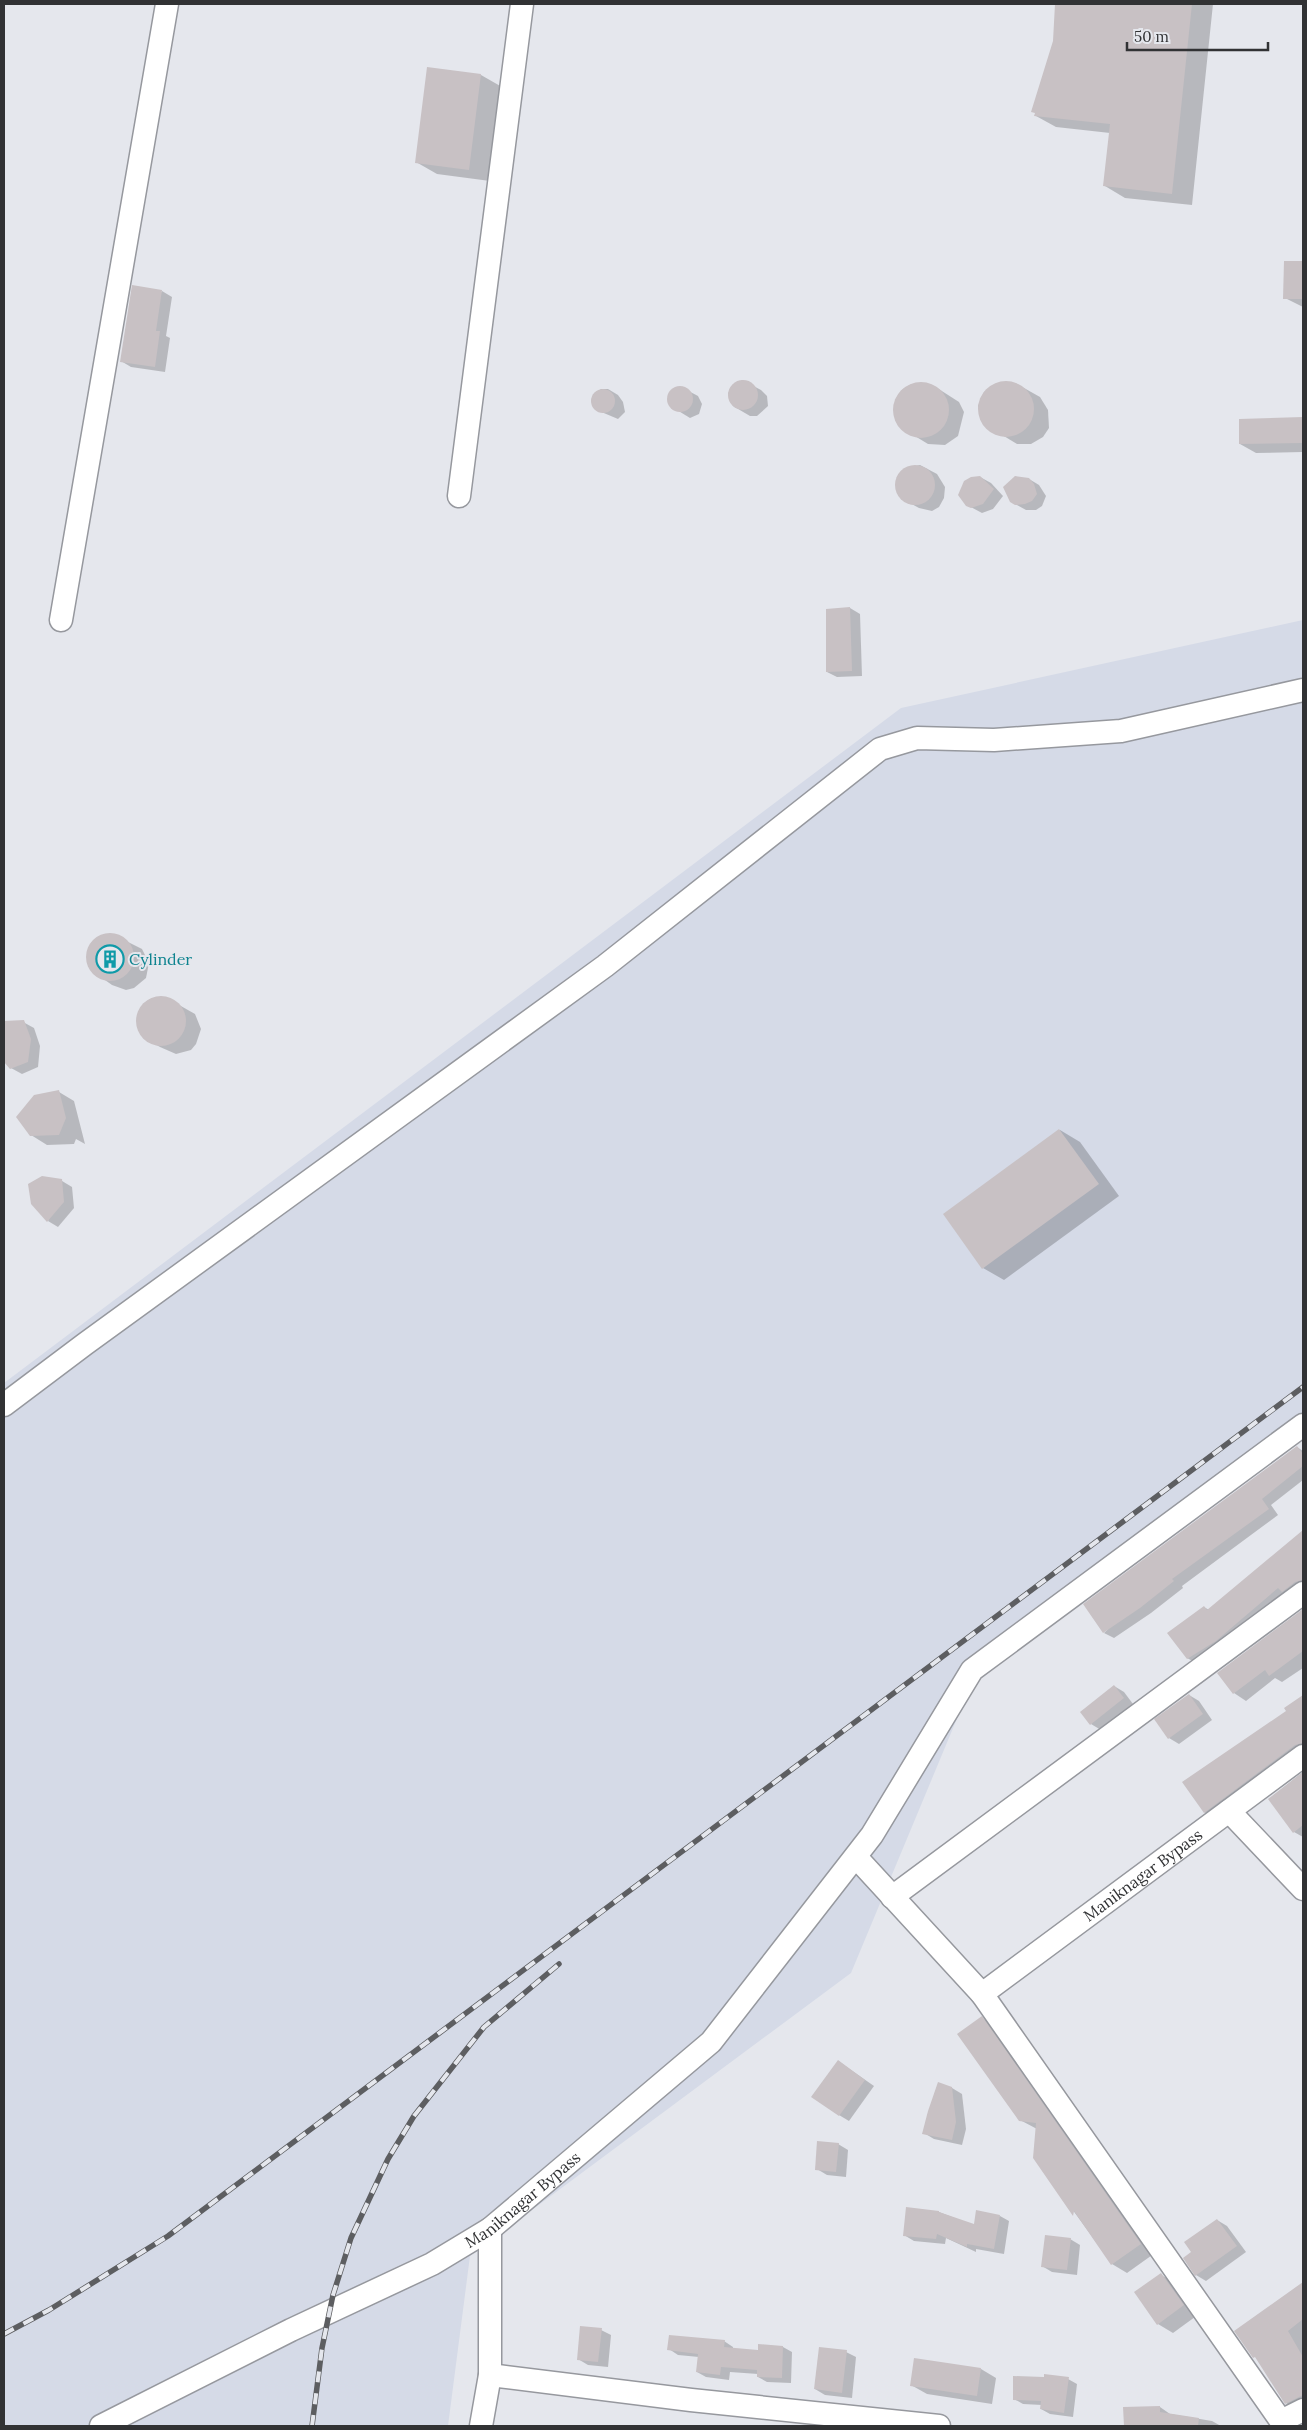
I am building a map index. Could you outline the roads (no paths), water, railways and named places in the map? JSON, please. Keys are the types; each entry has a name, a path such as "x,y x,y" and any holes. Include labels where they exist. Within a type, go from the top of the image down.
{"street":[{"path":"61,620 167,4"},
{"path":"459,496 522,4"},
{"path":"4,1406 85,1344 604,966 880,749 917,738 994,740 1121,731 1303,690"},
{"name":"Maniknagar Bypass","path":"101,2426 291,2330 432,2264 490,2229 711,2042 872,1835 972,1670 1300,1434"},
{"path":"892,1897 1303,1593"},
{"name":"Maniknagar Bypass","path":"982,1994 1303,1756"},
{"path":"1229,1811 1303,1889"},
{"path":"856,1857 982,1994 1281,2424 1303,2410"},
{"path":"482,2426 490,2375 490,2229"},
{"path":"490,2375 691,2400 938,2426"}],"railway":[{"path":"4,2334 49,2310 168,2236 1303,1387"},
{"path":"312,2426 322,2348 333,2295 351,2238 388,2159 414,2116 484,2027 559,1964"}],"place":[{"name":"Cylinder","path":"110,959"}]}
